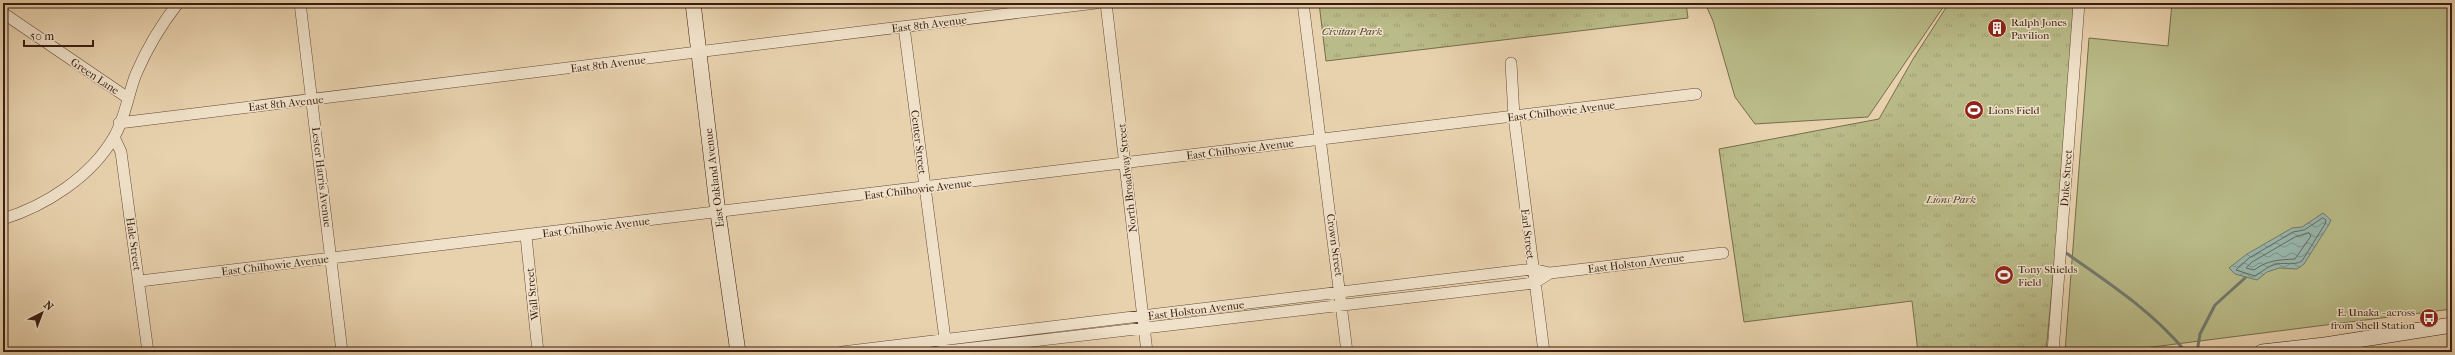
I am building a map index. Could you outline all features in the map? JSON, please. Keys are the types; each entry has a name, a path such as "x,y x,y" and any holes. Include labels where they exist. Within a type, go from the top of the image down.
{"main road":[{"name":"East Oakland Avenue","path":"693,3 718,213 738,352"},
{"path":"2262,352 2326,348 2452,325"}],"street":[{"path":"3,219 36,207 72,182 88,168 114,137 136,74 155,35 178,3"},
{"name":"Lester Harris Avenue","path":"300,3 332,258 342,352"},
{"name":"East 8th Avenue","path":"119,123 700,53 1096,3"},
{"name":"North Broadway Street","path":"1106,3 1147,352"},
{"name":"Crown Street","path":"1304,3 1341,293 1341,305 1347,352"},
{"name":"Duke Street","path":"2053,352 2079,3"},
{"name":"Green Lane","path":"3,14 128,98"},
{"name":"Center Street","path":"904,27 945,339 941,352"},
{"name":"Earl Street","path":"1511,63 1514,117 1532,269 1544,352"},
{"name":"East Chilhowie Avenue","path":"140,281 1126,164 1321,138 1514,117 1696,94"},
{"name":"Hale Street","path":"114,137 121,152 140,281 148,352"},
{"name":"Wall Street","path":"526,236 538,352"},
{"name":"East Holston Avenue","path":"842,352 1532,269 1550,273 1723,253"},
{"name":"East Holston Avenue","path":"941,352 1534,283 1550,273"}],"green space":[{"name":"Civitan Park","path":"1319,3 1686,3 1688,18 1326,61"},
{"path":"1705,3 1946,3 1868,117 1755,124 1735,97 1713,21"},
{"name":"Lions Park","path":"1949,3 2079,3 2046,352 1918,352 1912,301 1744,322 1719,149 1879,119 1913,59"},
{"path":"2172,3 2452,3 2452,309 2113,352 2065,352 2089,38 2168,46"}],"water":[{"path":"2323,213 2331,220 2304,264 2297,269 2279,268 2267,272 2257,280 2235,274 2229,268 2247,254 2292,228 2302,227"}],"waterway":[{"path":"2066,253 2129,298 2159,323 2186,352"},
{"path":"2197,352 2200,334 2215,305 2245,278"}],"place":[{"name":"Ralph Jones Pavilion","path":"1997,28"},
{"name":"Lions Field","path":"1974,110"},
{"name":"Tony Shields Field","path":"2004,275"},
{"name":"E. Unaka - across from Shell Station","path":"2429,318"}]}
